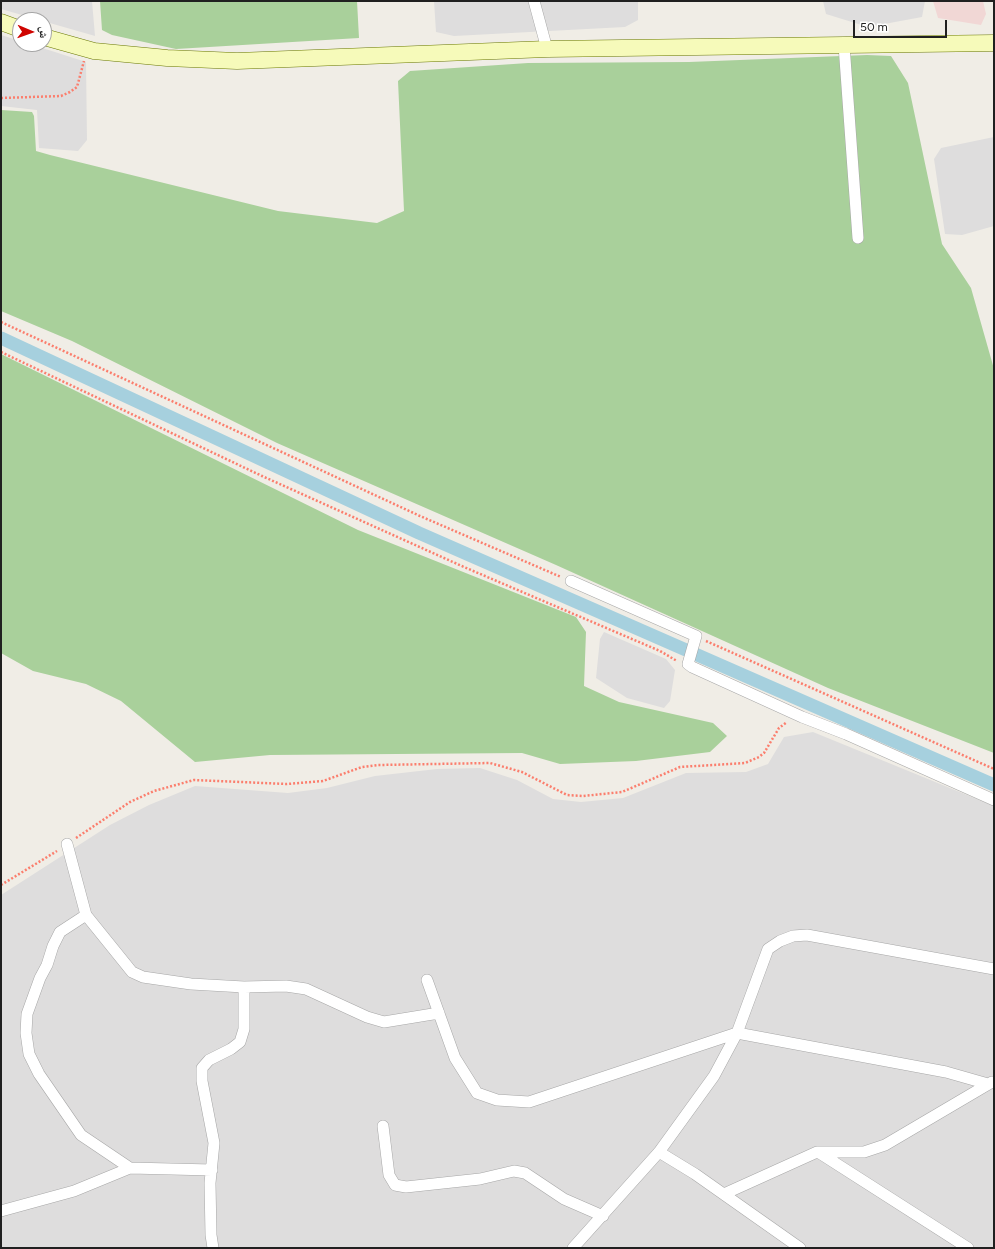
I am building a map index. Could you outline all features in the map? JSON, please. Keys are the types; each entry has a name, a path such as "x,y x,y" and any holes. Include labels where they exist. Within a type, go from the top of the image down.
{"street":[{"path":"534,1 546,49"},
{"path":"1,22 12,26"},
{"path":"52,39 88,50 167,58 236,61 546,49 994,43"},
{"path":"844,45 858,238"},
{"path":"571,581 696,636 688,664 692,667 802,717 846,734 994,800"},
{"path":"68,844 86,915 132,972 143,978 191,984 244,987 286,986 306,989 367,1017 384,1022 439,1013"},
{"path":"86,915 60,932 53,946 27,1014 26,1033 29,1054 38,1074 80,1135 130,1168"},
{"path":"572,1248 603,1216 659,1152 714,1076 737,1033 768,949 780,941 793,936 807,935 994,969"},
{"path":"427,980 455,1058 477,1093 497,1100 529,1102 737,1033 946,1072 991,1082"},
{"path":"213,1248 211,1234 210,1182 214,1143 202,1081 202,1068 209,1060 231,1049 240,1042 244,1029 244,987"},
{"path":"724,1194 817,1152 864,1152 885,1145 991,1082"},
{"path":"382,1126 389,1175 395,1185 406,1187 480,1179 514,1171 525,1173 564,1199 603,1216"},
{"path":"659,1152 724,1194 800,1248"},
{"path":"817,1152 968,1248"},
{"path":"1,1211 74,1191 130,1168 212,1170"}],"path":[{"path":"1,98 61,96 70,92 77,87 88,50"},
{"path":"1,322 420,516 571,581"},
{"path":"1,352 291,489 464,567 660,651 692,667"},
{"path":"696,636 994,769"},
{"path":"1,885 68,844 130,802 154,791 194,780 294,783 333,779 362,767 378,765 490,763 522,772 567,794 583,796 622,792 680,767 745,762 759,757 764,753 780,728 788,721 802,717"}],"shaded area":[{"path":"1,1 92,1 95,36 52,24 52,12 12,12 1,9"},
{"path":"434,1 638,1 638,20 625,27 454,36 436,32"},
{"path":"823,1 925,1 922,17 868,27 826,14"},
{"path":"933,1 983,1 986,14 981,25 938,18"},
{"path":"1,35 12,38 12,52 52,51 86,62 87,140 78,151 39,148 37,110 1,106"},
{"path":"994,137 994,226 962,235 945,234 934,159 941,148"},
{"path":"604,632 666,659 675,670 670,701 664,708 627,698 596,678 600,639"},
{"path":"813,732 994,806 994,1248 1,1248 1,895 110,825 149,805 195,786 288,793 327,788 375,776 437,769 480,768 517,780 553,799 581,802 623,798 686,773 746,772 768,764 784,737"}],"green space":[{"path":"100,1 357,1 359,38 176,49 112,35 102,30"},
{"path":"867,55 891,56 908,83 942,244 971,288 994,369 994,753 828,688 556,565 277,443 72,341 1,311 1,110 32,112 34,116 36,151 278,211 377,223 404,211 398,81 410,71 528,63 689,62"},
{"path":"1,354 358,530 576,617 586,632 584,686 619,702 713,723 727,736 710,752 636,761 560,764 522,753 270,755 195,762 121,701 86,684 33,671 1,653"}],"waterway":[{"path":"1,338 419,533 994,785"}]}
